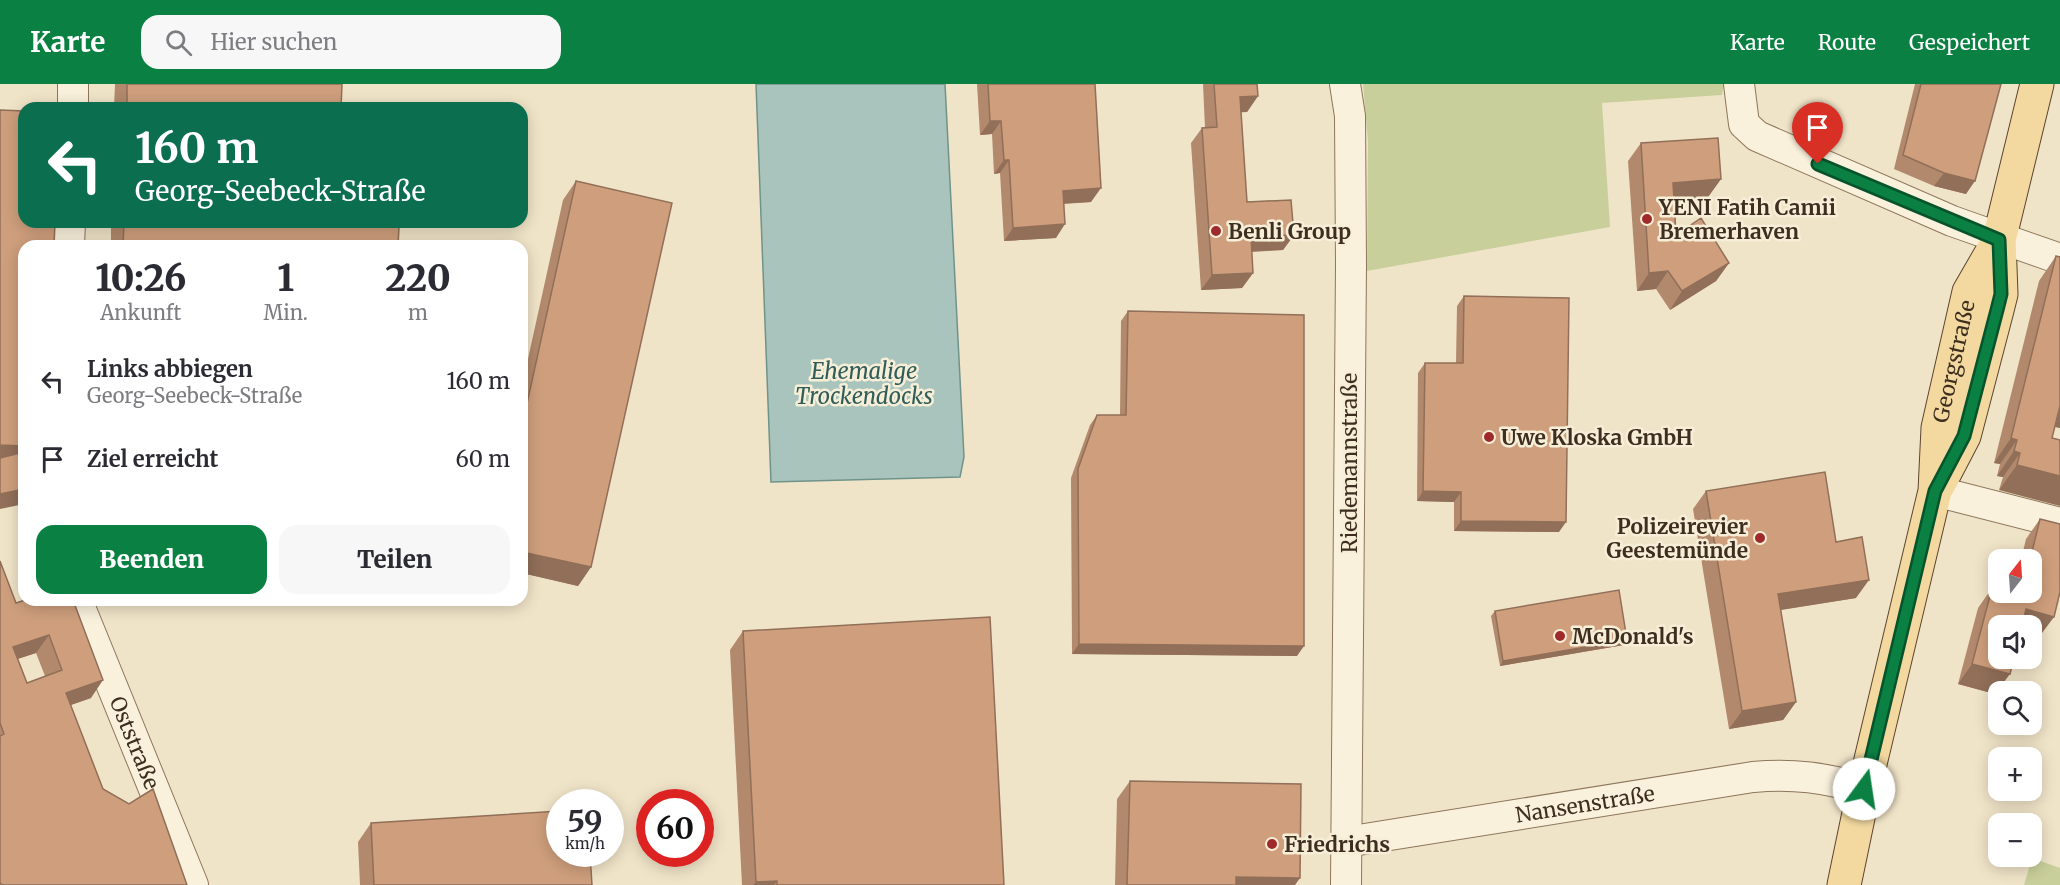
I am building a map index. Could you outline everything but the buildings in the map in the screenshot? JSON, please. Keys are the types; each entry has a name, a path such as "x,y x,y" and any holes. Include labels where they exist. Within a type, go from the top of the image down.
{"main road":[{"name":"Georgstraße","path":"1844,885 1864,789 1935,491 1964,436 2001,294 1999,240 2037,84"}],"street":[{"path":"73,84 73,102"},
{"name":"Riedemannstraße","path":"1345,84 1350,116 1351,265 1346,842"},
{"path":"1739,84 1744,124 1756,136 1999,240 2060,259"},
{"path":"1935,491 2060,523"},
{"name":"Oststraße","path":"79,606 194,885"},
{"name":"Nansenstraße","path":"1346,842 1753,777 1801,775 1826,778 1864,789"},
{"path":"1346,842 1346,885"}],"green space":[{"path":"1363,84 1724,84 1722,95 1602,103 1610,227 1367,271 1368,142"},
{"path":"2042,862 2060,868 2060,885 2024,885 2029,867 2042,867"}],"water":[{"name":"Ehemalige Trockendocks","path":"756,84 945,84 964,457 960,477 771,482"}],"place":[{"name":"YENI Fatih Camii Bremerhaven","path":"1647,219"},
{"name":"Benli Group","path":"1216,231"},
{"name":"Uwe Kloska GmbH","path":"1489,437"},
{"name":"Polizeirevier Geestemünde","path":"1760,538"},
{"name":"McDonald's","path":"1560,636"},
{"name":"Friedrichs","path":"1272,844"}],"route":[{"path":"1818,164 1999,240 2001,294 1964,436 1935,491 1864,789"}]}
